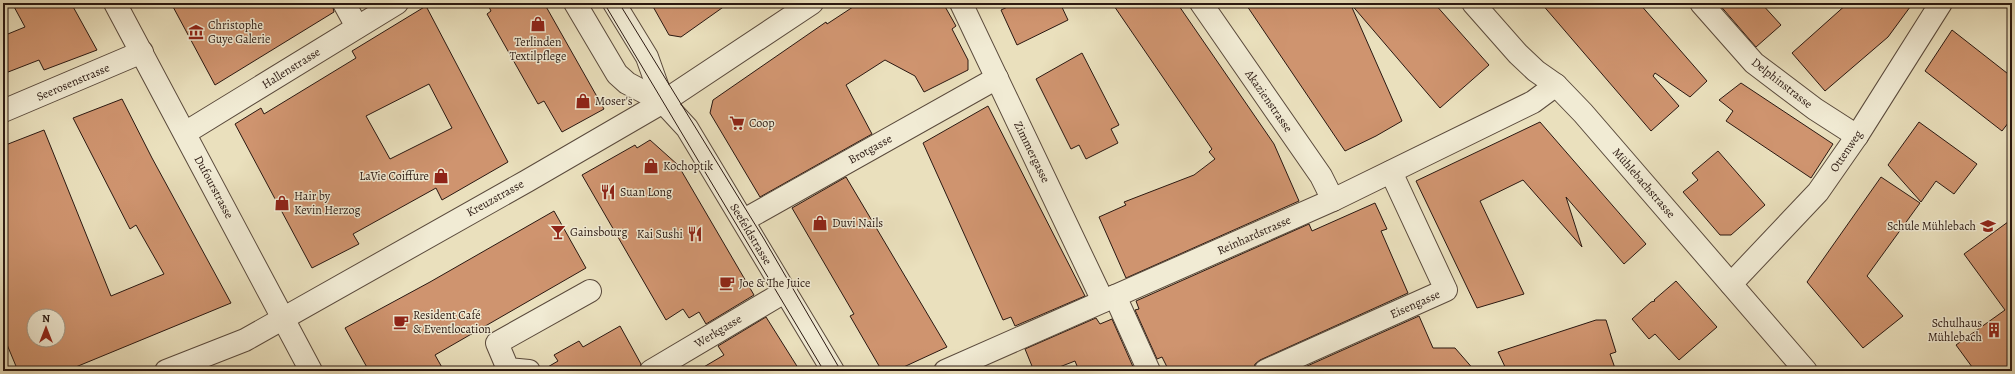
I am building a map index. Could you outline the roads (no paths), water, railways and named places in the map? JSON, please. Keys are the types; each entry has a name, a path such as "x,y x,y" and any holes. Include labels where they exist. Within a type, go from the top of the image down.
{"street":[{"name":"Dufourstrasse","path":"116,3 311,371"},
{"path":"344,3 357,27"},
{"name":"Hallenstrasse","path":"185,133 396,3"},
{"name":"Seefeldstrasse","path":"575,3 617,74 627,83 662,102 687,128 744,220 833,371"},
{"name":"Seefeldstrasse","path":"614,3 647,57 662,102"},
{"name":"Kreuzstrasse","path":"179,369 245,340 284,319 662,102 812,3"},
{"name":"Zimmergasse","path":"961,3 997,78 1109,298 1149,371"},
{"name":"Akazienstrasse","path":"1201,3 1321,176 1333,200"},
{"name":"Mühlebachstrasse","path":"1473,3 1518,54 1536,71 1556,85 1583,113 1806,371"},
{"name":"Delphinstrasse","path":"1701,3 1754,63 1815,109 1857,136"},
{"name":"Ottenweg","path":"1731,284 1818,192 1857,136 1941,3"},
{"name":"Seerosenstrasse","path":"3,111 142,52"},
{"name":"Brotgasse","path":"744,220 997,78"},
{"name":"Reinhardstrasse","path":"945,371 1333,200 1533,102 1556,85"},
{"name":"Eisengasse","path":"1265,371 1446,290 1391,172"},
{"path":"529,371 508,369 497,343 590,291"},
{"name":"Werkgasse","path":"650,371 786,291"}],"tram line":[{"path":"604,3 824,371"},
{"path":"619,3 764,239 841,371"}],"place":[{"name":"Terlinden Textilpflege","path":"538,24"},
{"name":"Christophe Guye Galerie","path":"196,32"},
{"name":"Moser's","path":"583,101"},
{"name":"Coop","path":"737,123"},
{"name":"Kochoptik","path":"651,166"},
{"name":"LaVie Coiffure","path":"441,176"},
{"name":"Suan Long","path":"608,192"},
{"name":"Hair by Kevin Herzog","path":"282,203"},
{"name":"Duvi Nails","path":"820,223"},
{"name":"Schule Mühlebach","path":"1988,226"},
{"name":"Gainsbourg","path":"558,232"},
{"name":"Kai Sushi","path":"695,234"},
{"name":"Joe & The Juice","path":"727,283"},
{"name":"Resident Café & Eventlocation","path":"401,322"},
{"name":"Schulhaus Mühlebach","path":"1994,330"}]}
